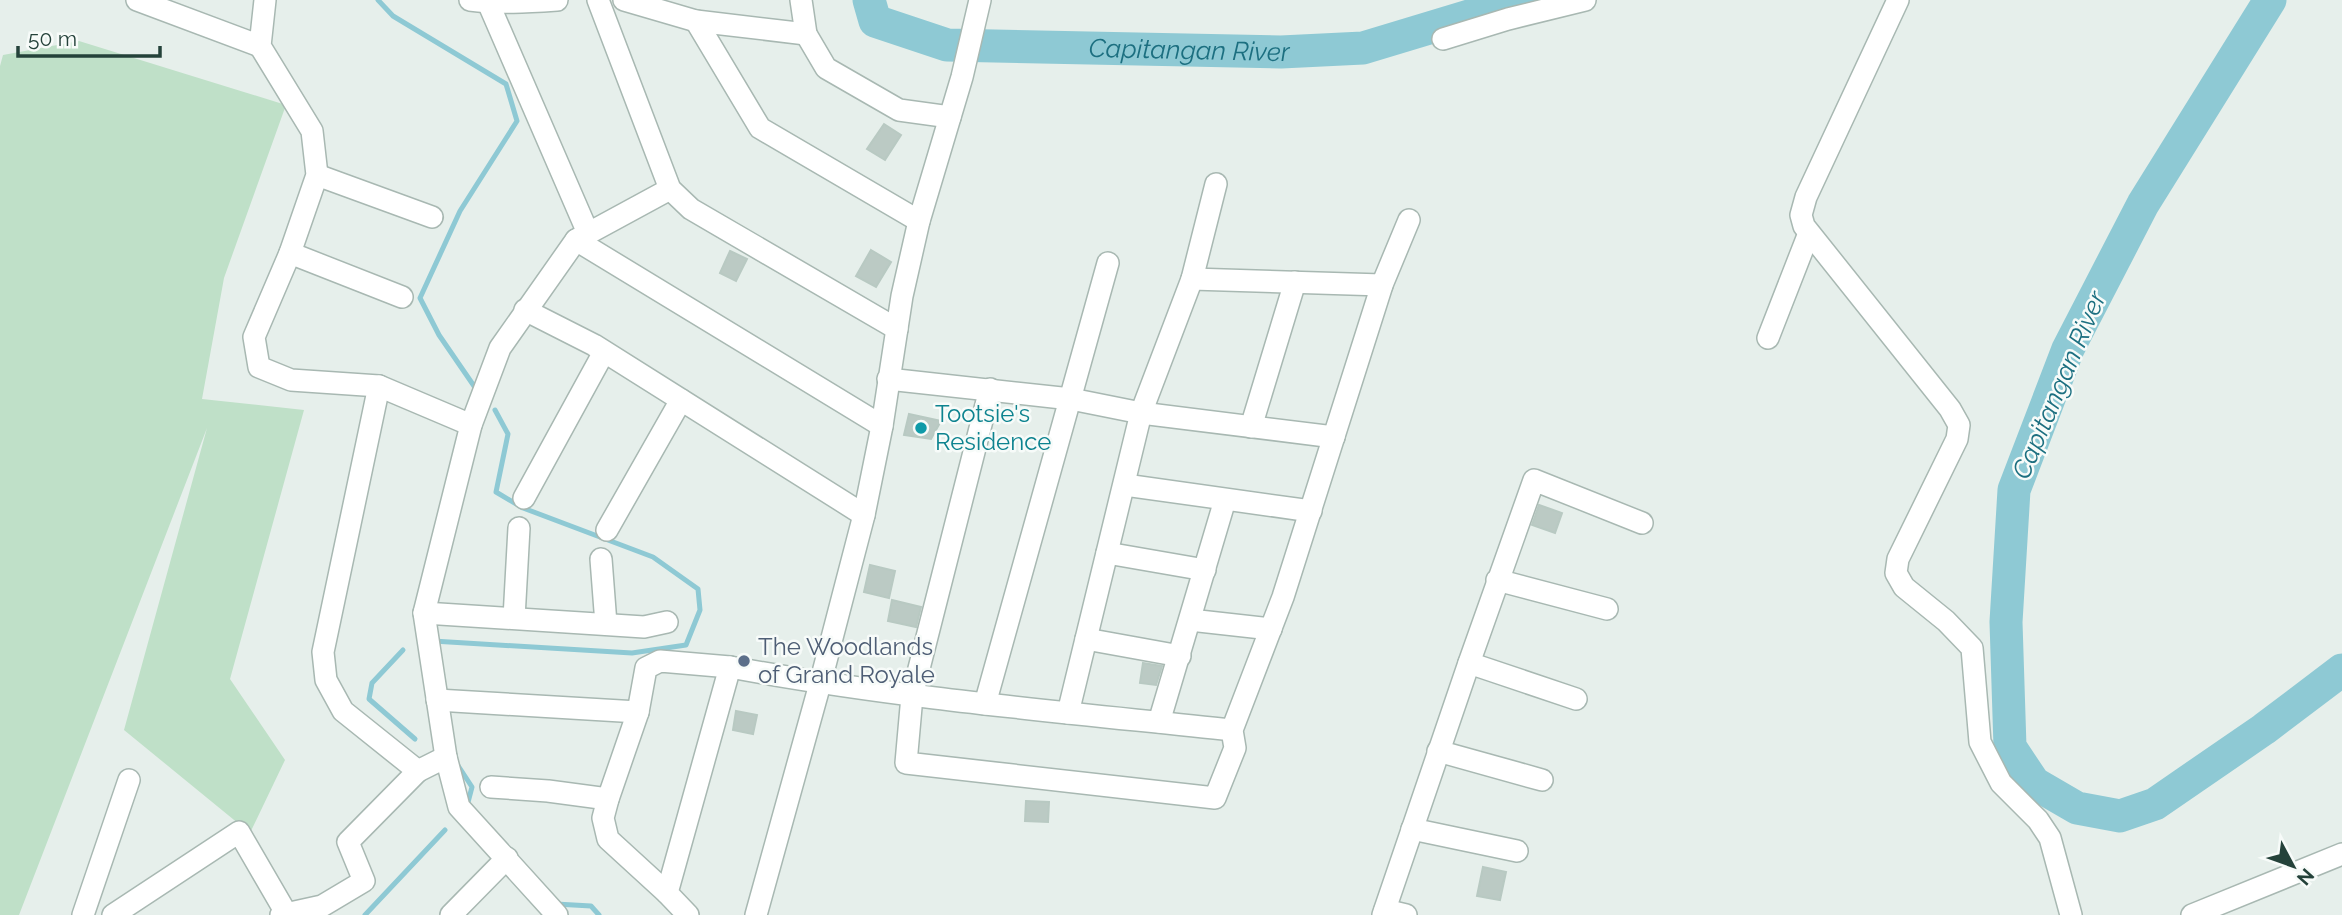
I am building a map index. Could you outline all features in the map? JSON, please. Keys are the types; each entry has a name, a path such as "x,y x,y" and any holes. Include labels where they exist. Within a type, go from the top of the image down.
{"street":[{"path":"137,0 260,46"},
{"path":"265,0 260,46 312,131 317,174 290,253 254,337 259,367 291,380 379,386 471,425"},
{"path":"557,0 482,1 582,237 882,426"},
{"path":"598,0 670,189 691,209 897,328"},
{"path":"624,0 696,21 806,34"},
{"path":"801,0 806,34 826,68 899,110 950,117"},
{"path":"755,915 864,515 919,221 962,77 980,0"},
{"path":"1443,39 1585,0"},
{"path":"1898,0 1805,197 1801,215 1809,233 1950,409 1959,425 1957,439 1898,559 1896,573 1904,587 1946,621 1972,648 1980,742 2001,783 2038,820 2050,838 2071,915"},
{"path":"696,21 760,128 919,221"},
{"path":"317,174 432,217"},
{"path":"1068,713 1141,413 1192,279 1216,184"},
{"path":"557,915 459,807 446,757 424,613 471,425 500,348 525,310 582,237 670,189"},
{"path":"990,389 912,696 906,763 1215,798 1235,748 1232,730 1271,629 1311,511 1382,285 1409,220"},
{"path":"1768,338 1809,233"},
{"path":"290,253 402,297"},
{"path":"985,704 1108,263"},
{"path":"1192,279 1382,285"},
{"path":"1251,427 1295,282"},
{"path":"525,310 604,352 864,515"},
{"path":"524,498 604,352"},
{"path":"888,379 1071,399 1141,413 1334,437"},
{"path":"379,386 323,652 326,680 343,711 418,771"},
{"path":"607,530 681,400"},
{"path":"1406,915 1384,912 1468,663 1534,480 1642,523"},
{"path":"1125,485 1311,511"},
{"path":"1159,722 1225,500"},
{"path":"514,618 519,528"},
{"path":"1107,553 1205,570"},
{"path":"601,559 606,624"},
{"path":"1497,580 1607,609"},
{"path":"424,613 644,627 667,622"},
{"path":"1190,620 1271,629"},
{"path":"1086,639 1180,656"},
{"path":"688,915 608,839 603,818 638,712 646,667 660,661 730,667 820,684 912,696 1232,730"},
{"path":"1468,663 1576,699"},
{"path":"667,893 730,667"},
{"path":"437,700 638,712"},
{"path":"1438,751 1542,780"},
{"path":"113,915 240,832 284,914 322,906 364,881 348,842 418,771 446,757"},
{"path":"91,912 129,780"},
{"path":"491,787 608,799"},
{"path":"1412,829 1517,851"},
{"path":"2192,915 2342,854"},
{"path":"451,915 507,859"}],"green space":[{"path":"79,41 286,105 224,278 202,399 304,410 230,679 285,760 250,833 124,730 207,428 19,915 0,915 0,66 3,55"}],"building":[{"path":"884,124 901,135 885,160 867,149"},
{"path":"871,250 891,262 876,287 856,276"},
{"path":"730,251 747,259 736,281 720,273"},
{"name":"Tootsie's Residence","path":"909,414 941,421 931,439 904,435"},
{"path":"1539,505 1562,513 1555,533 1532,525"},
{"path":"870,565 895,571 889,598 864,592"},
{"path":"892,600 921,607 916,627 888,621"},
{"path":"1143,663 1162,666 1156,685 1140,683"},
{"path":"736,711 757,715 753,734 733,730"},
{"path":"1026,801 1049,802 1048,822 1025,821"},
{"path":"1483,867 1506,872 1500,900 1477,896"}],"waterway":[{"path":"378,0 393,16 506,84 517,121 460,211 420,298 439,335 474,386"},
{"name":"Capitangan River","path":"869,0 875,21 947,45 1281,52 1363,48 1522,0"},
{"name":"Capitangan River","path":"2270,0 2143,204 2068,349 2014,490 2006,622 2010,747 2034,783 2077,808 2120,816 2155,804 2264,729 2342,670"},
{"path":"433,641 632,653 686,645 700,610 698,589 653,557 523,508 496,492 508,434 495,410"},
{"path":"403,650 372,683 369,699 415,739"},
{"path":"457,764 472,787 467,806"},
{"path":"365,915 445,830"},
{"path":"556,904 591,906 599,915"}],"place":[{"name":"Tootsie's Residence","path":"921,428"},
{"name":"The Woodlands of Grand Royale","path":"744,661"}]}
